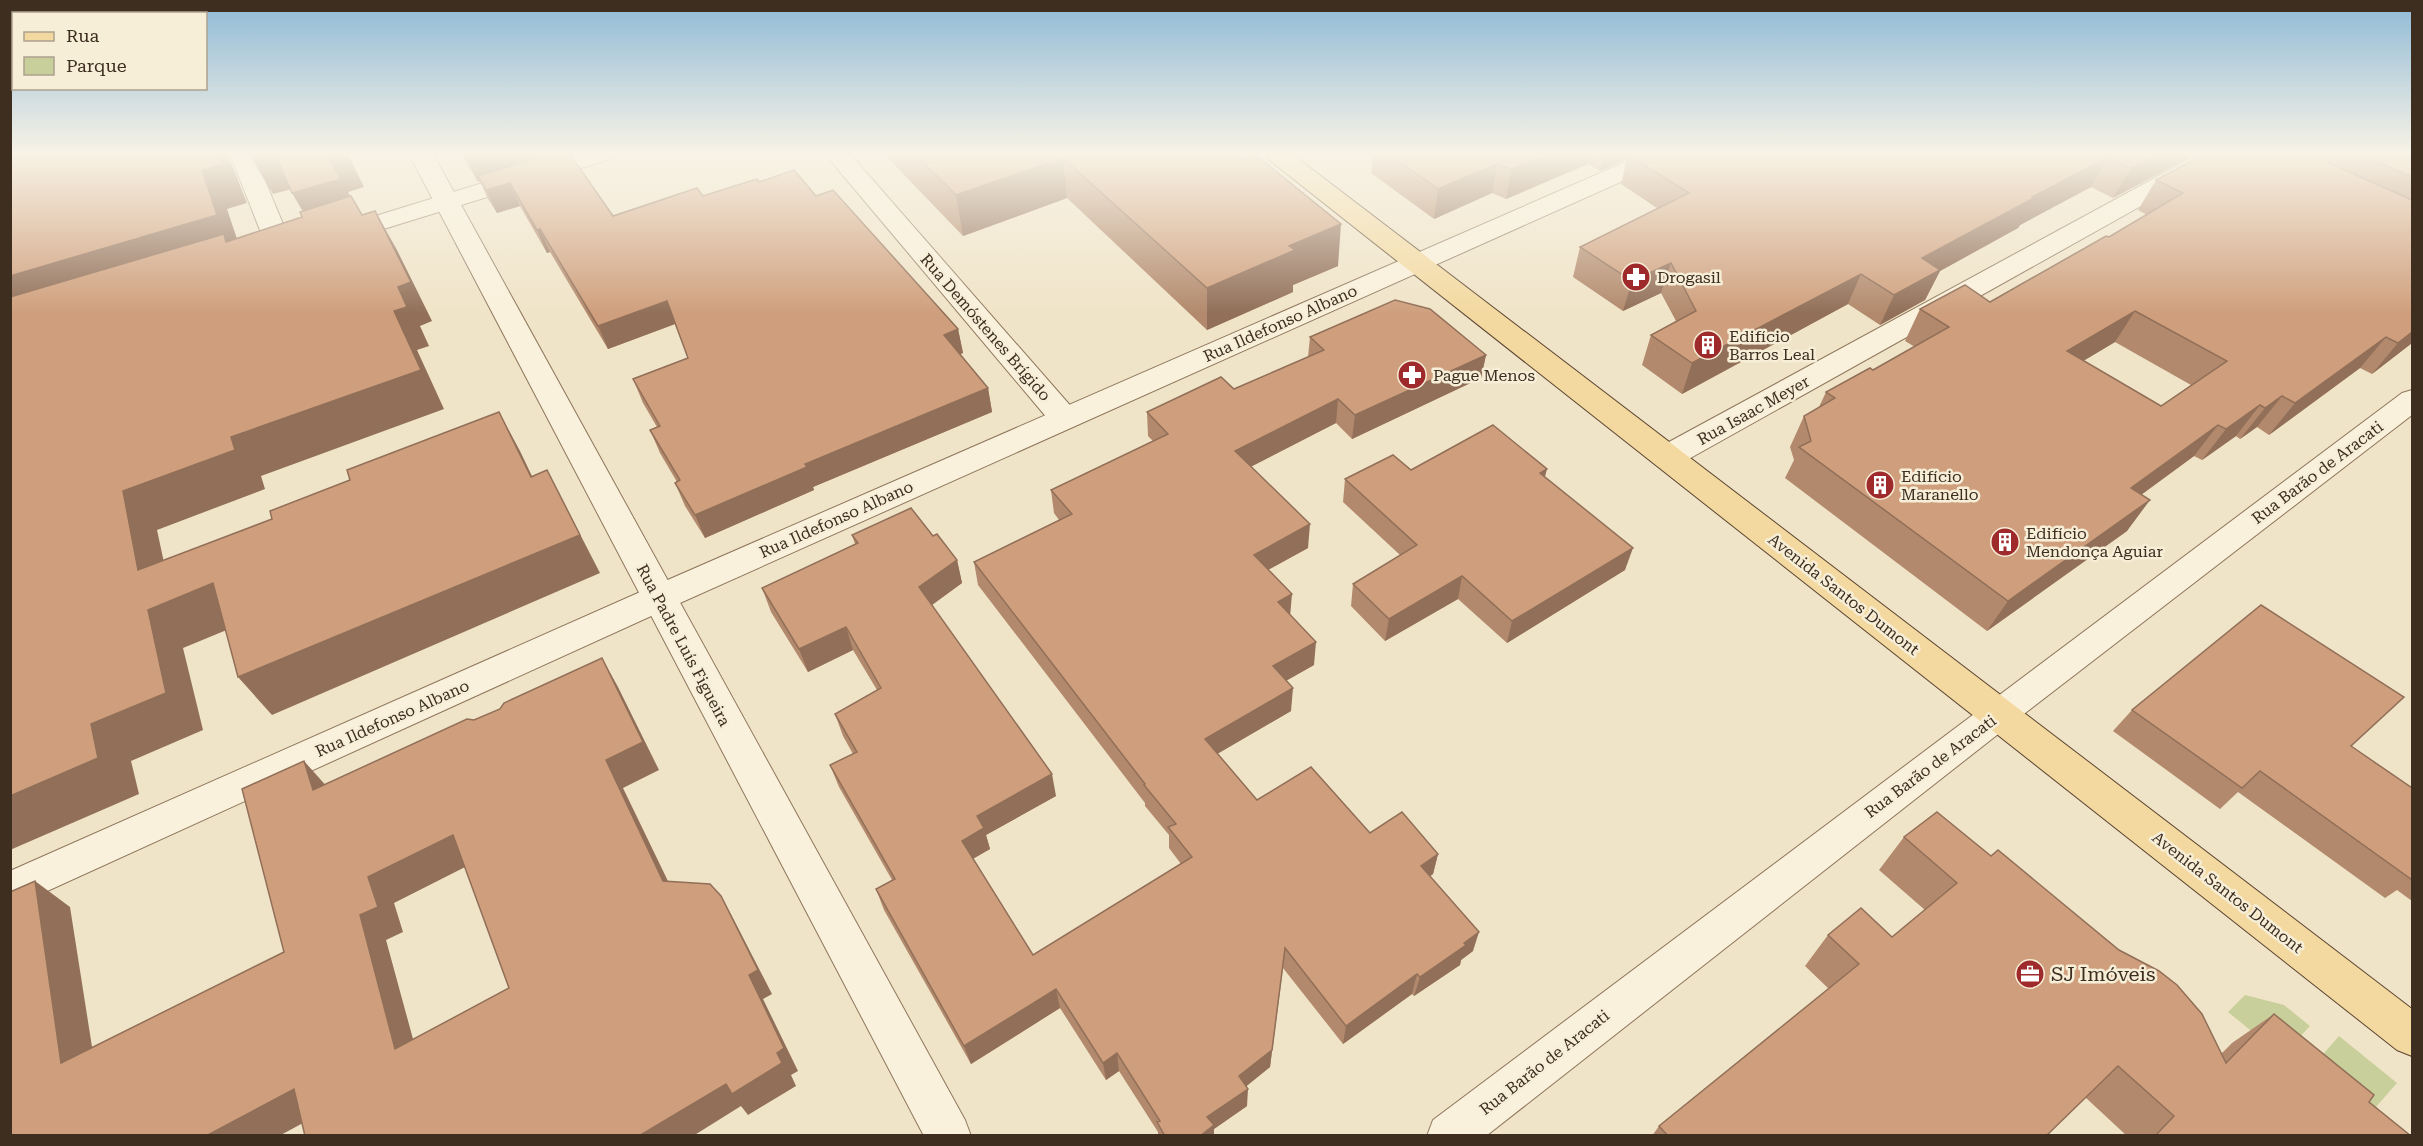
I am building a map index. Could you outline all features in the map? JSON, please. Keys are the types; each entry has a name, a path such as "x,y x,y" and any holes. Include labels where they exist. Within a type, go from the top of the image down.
{"main road":[{"name":"Avenida Santos Dumont","path":"1347,207 2412,1035"}],"street":[{"path":"268,207 290,251 430,207"},
{"name":"Rua Padre Luís Figueira","path":"451,207 949,1136"},
{"name":"Rua Demóstenes Brígido","path":"883,207 1064,418"},
{"name":"Rua Ildefonso Albano","path":"10,890 659,598 1542,207"},
{"name":"Rua Isaac Meyer","path":"1667,457 2119,207"},
{"name":"Rua Barão de Aracati","path":"1449,1136 1998,714 2412,400"}],"green space":[{"path":"2245,995 2284,1005 2310,1026 2282,1056 2228,1012"},
{"path":"2339,1036 2397,1083 2355,1131 2297,1084"}],"building":[{"path":"10,207 214,207 217,215 10,276"},
{"path":"314,207 358,207 362,215 375,211 411,282 398,287 407,307 394,311 421,370 231,437 235,450 123,491 138,570 272,519 270,511 350,480 347,470 499,412 531,477 547,470 580,535 238,677 213,583 148,610 166,693 91,724 98,758 10,796 10,297 224,234 226,242 302,217 300,212"},
{"path":"524,207 607,207 613,216 639,207 849,207 958,329 944,335 988,388 805,464 807,467 695,515 675,483 680,480 650,430 660,426 633,379 688,358 667,301 598,326 540,229 537,230"},
{"path":"1118,207 1321,207 1341,224 1289,246 1295,250 1207,288"},
{"path":"1660,207 2016,207 1922,258 1940,270 1894,295 1861,274 1692,363 1651,335 1696,311 1671,263 1632,281 1580,247"},
{"path":"2159,207 2412,207 2412,332 2398,343 2386,337 2295,403 2282,396 2265,408 2260,405 2226,429 2218,425 2131,488 2150,500 2008,601 1799,447 1811,441 1804,416 1835,398 1826,392 1870,368 1873,370 1949,327 1920,309 1965,285 1990,302 2106,236 2109,237","holes":["2135,311 2227,361 2161,406 2067,351"]},
{"path":"1395,300 1430,309 1486,355 1355,415 1338,399 1235,451 1310,524 1254,555 1292,594 1278,602 1316,642 1273,666 1293,688 1205,739 1257,800 1311,767 1370,833 1402,812 1438,854 1421,866 1479,932 1464,943 1466,945 1420,977 1417,974 1346,1026 1285,948 1272,1050 1239,1076 1248,1089 1207,1117 1214,1125 1200,1136 1165,1136 1157,1122 1160,1121 1117,1053 1103,1063 1056,989 964,1046 876,889 895,879 830,765 857,752 835,714 881,688 846,627 799,649 762,588 858,543 852,535 911,508 933,536 937,534 957,560 919,587 1052,774 977,816 984,828 962,841 1033,955 1192,857 1168,827 1176,824 974,562 1072,514 1051,490 1168,434 1147,412 1221,377 1234,389 1324,350 1310,337"},
{"path":"1493,425 1547,469 1540,473 1633,548 1512,621 1462,576 1389,619 1353,584 1417,545 1345,479 1393,455 1411,470"},
{"path":"2261,605 2404,697 2351,746 2412,788 2411,879 2260,771 2242,788 2132,710"},
{"path":"602,658 643,742 606,760 663,881 710,884 721,896 758,970 749,975 784,1048 777,1053 782,1063 732,1094 726,1084 639,1136 305,1136 294,1089 206,1136 10,1136 10,892 35,881 61,1063 284,952 242,789 304,761 313,790 467,719 474,720 500,709 504,703","holes":["453,835 509,988 395,1049 360,915 378,907 368,877"]},
{"path":"1937,812 1991,856 1998,850 2119,950 2159,971 2177,985 2202,1014 2226,1063 2274,1014 2374,1095 2369,1102 2411,1136 2155,1136 2174,1116 2118,1066 2046,1136 1668,1136 1659,1126 1859,964 1828,935 1861,908 1892,937 1957,883 1904,837"}],"place":[{"name":"Drogasil","path":"1636,277"},
{"name":"Edifício Barros Leal","path":"1708,345"},
{"name":"Pague Menos","path":"1412,375"},
{"name":"Edifício Maranello","path":"1880,485"},
{"name":"Edifício Mendonça Aguiar","path":"2005,542"},
{"name":"SJ Imóveis","path":"2030,974"}]}
